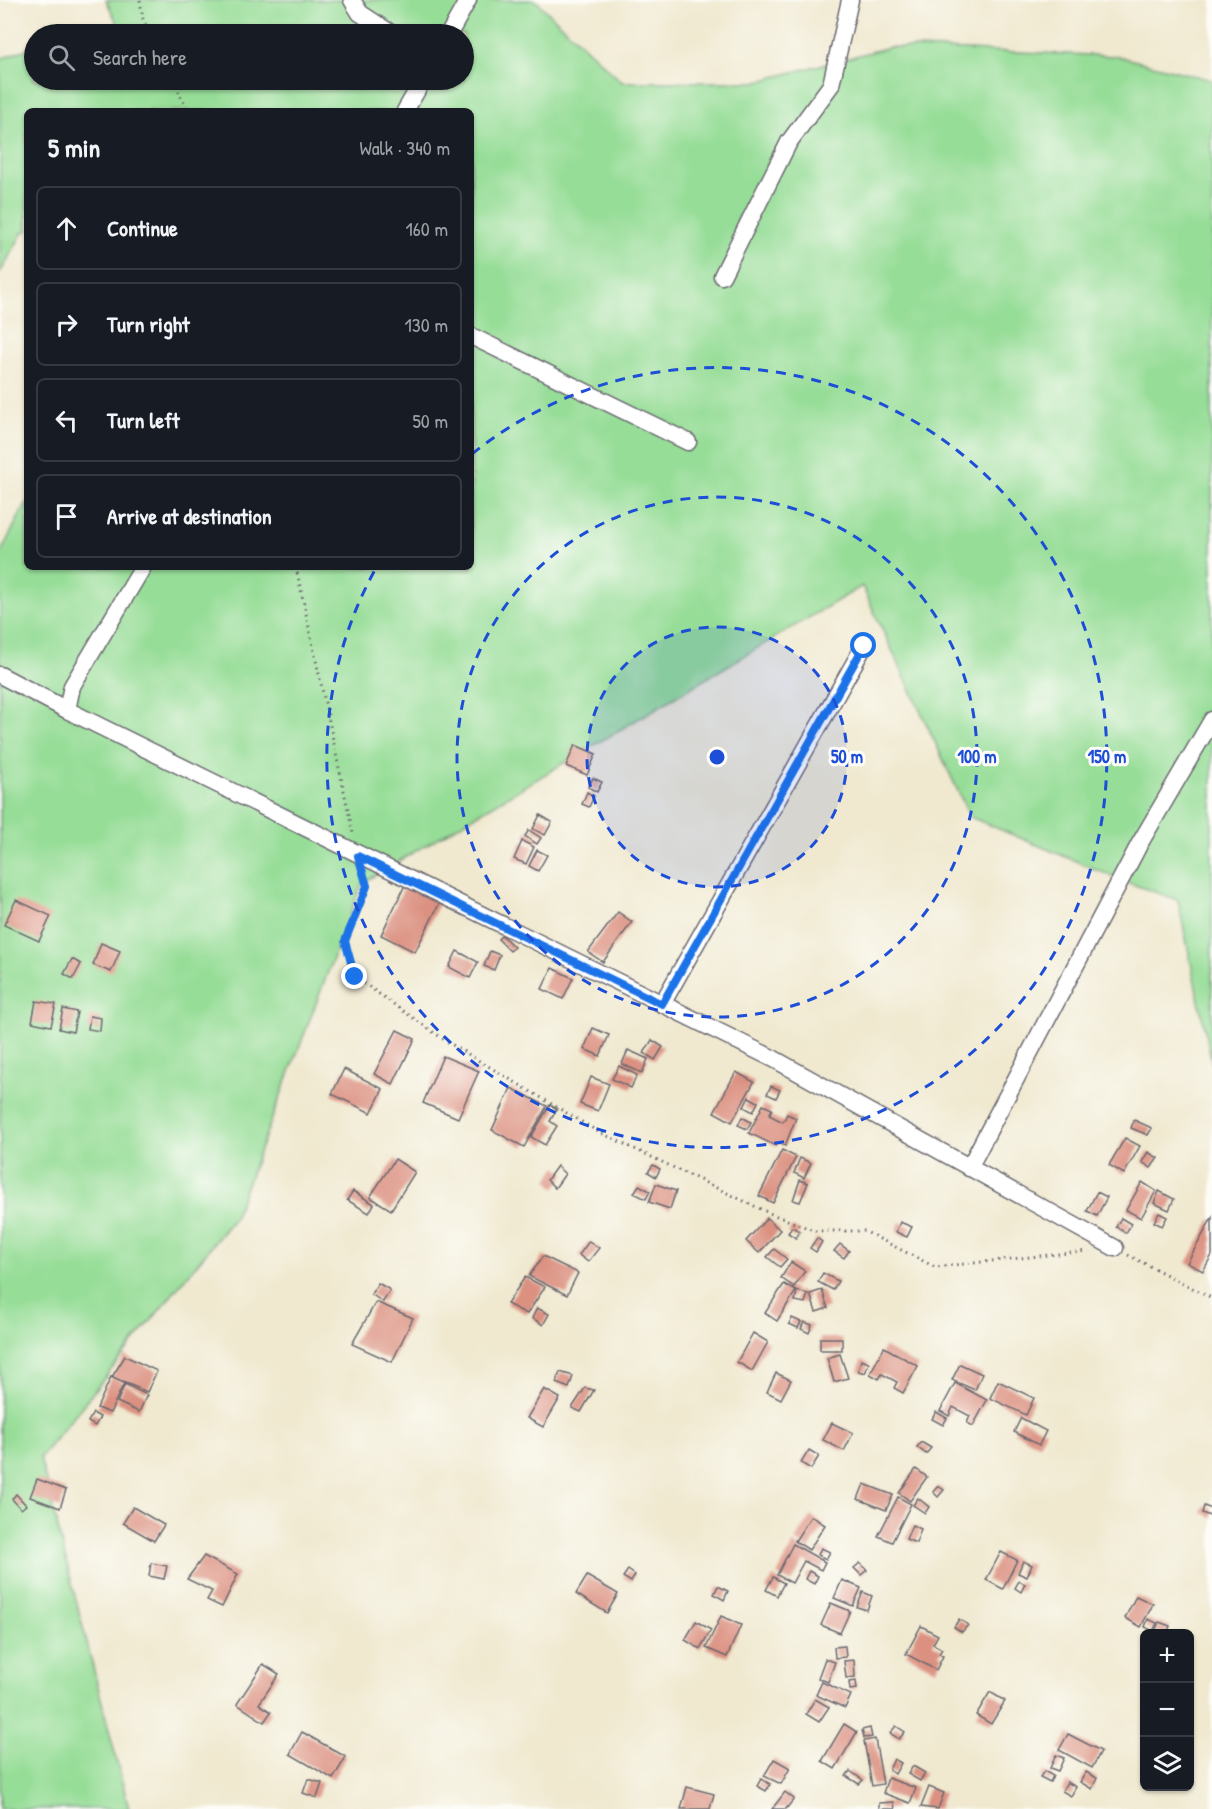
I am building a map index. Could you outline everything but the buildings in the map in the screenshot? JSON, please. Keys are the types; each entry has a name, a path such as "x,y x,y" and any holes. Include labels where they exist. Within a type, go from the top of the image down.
{"street":[{"path":"352,0 360,13 377,24"},
{"path":"455,24 468,0"},
{"path":"722,276 789,142 831,85 850,0"},
{"path":"407,108 417,90"},
{"path":"474,337 688,442"},
{"path":"67,710 72,686 140,570"},
{"path":"662,1004 864,646"},
{"path":"0,675 358,856 774,1059 1115,1248"},
{"path":"969,1168 1140,843 1212,720"}],"path":[{"path":"140,0 145,24"},
{"path":"177,90 186,108"},
{"path":"297,570 358,856 367,886 345,941 355,977 446,1041 597,1131 769,1213 816,1231 864,1231 935,1267 1115,1248 1212,1298"}],"green space":[{"path":"106,0 535,0 622,82 755,82 890,47 1117,56 1212,80 1212,1064 1178,900 1126,882 970,817 862,586 362,883 234,1218 40,1458 129,1809 0,1809 0,554 24,507 24,570 474,570 474,108 24,108 24,232 0,273 0,59 24,50 24,90 474,90 474,24 118,24"}],"route":[{"path":"355,977 345,941 367,886 358,856 662,1004 864,646"}]}
